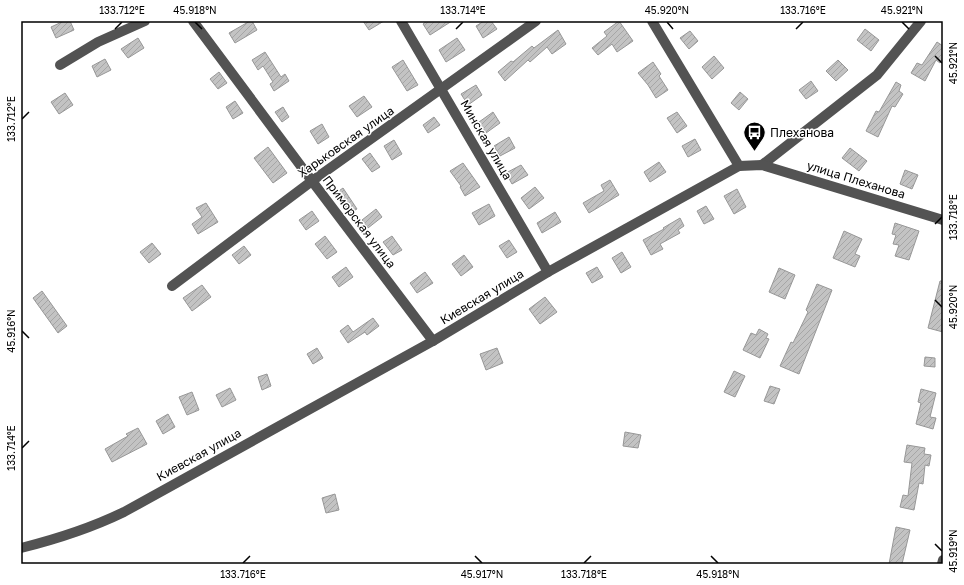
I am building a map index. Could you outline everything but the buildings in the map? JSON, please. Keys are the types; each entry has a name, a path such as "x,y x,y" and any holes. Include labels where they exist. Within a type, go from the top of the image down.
{"street":[{"path":"60,65 98,42 145,21"},
{"name":"Приморская улица","path":"193,21 312,182 433,341"},
{"name":"Минская улица","path":"401,21 548,272"},
{"name":"Харьковская улица","path":"172,286 312,182 536,21"},
{"path":"652,21 740,166"},
{"path":"762,165 877,75 921,21"},
{"name":"Киевская улица","path":"21,548 61,538 124,512 433,341 548,272 740,166 762,165"},
{"name":"улица Плеханова","path":"762,165 943,220"},
{"path":"942,564 943,560"}],"place":[{"name":"Плеханова","path":"755,152"}]}
